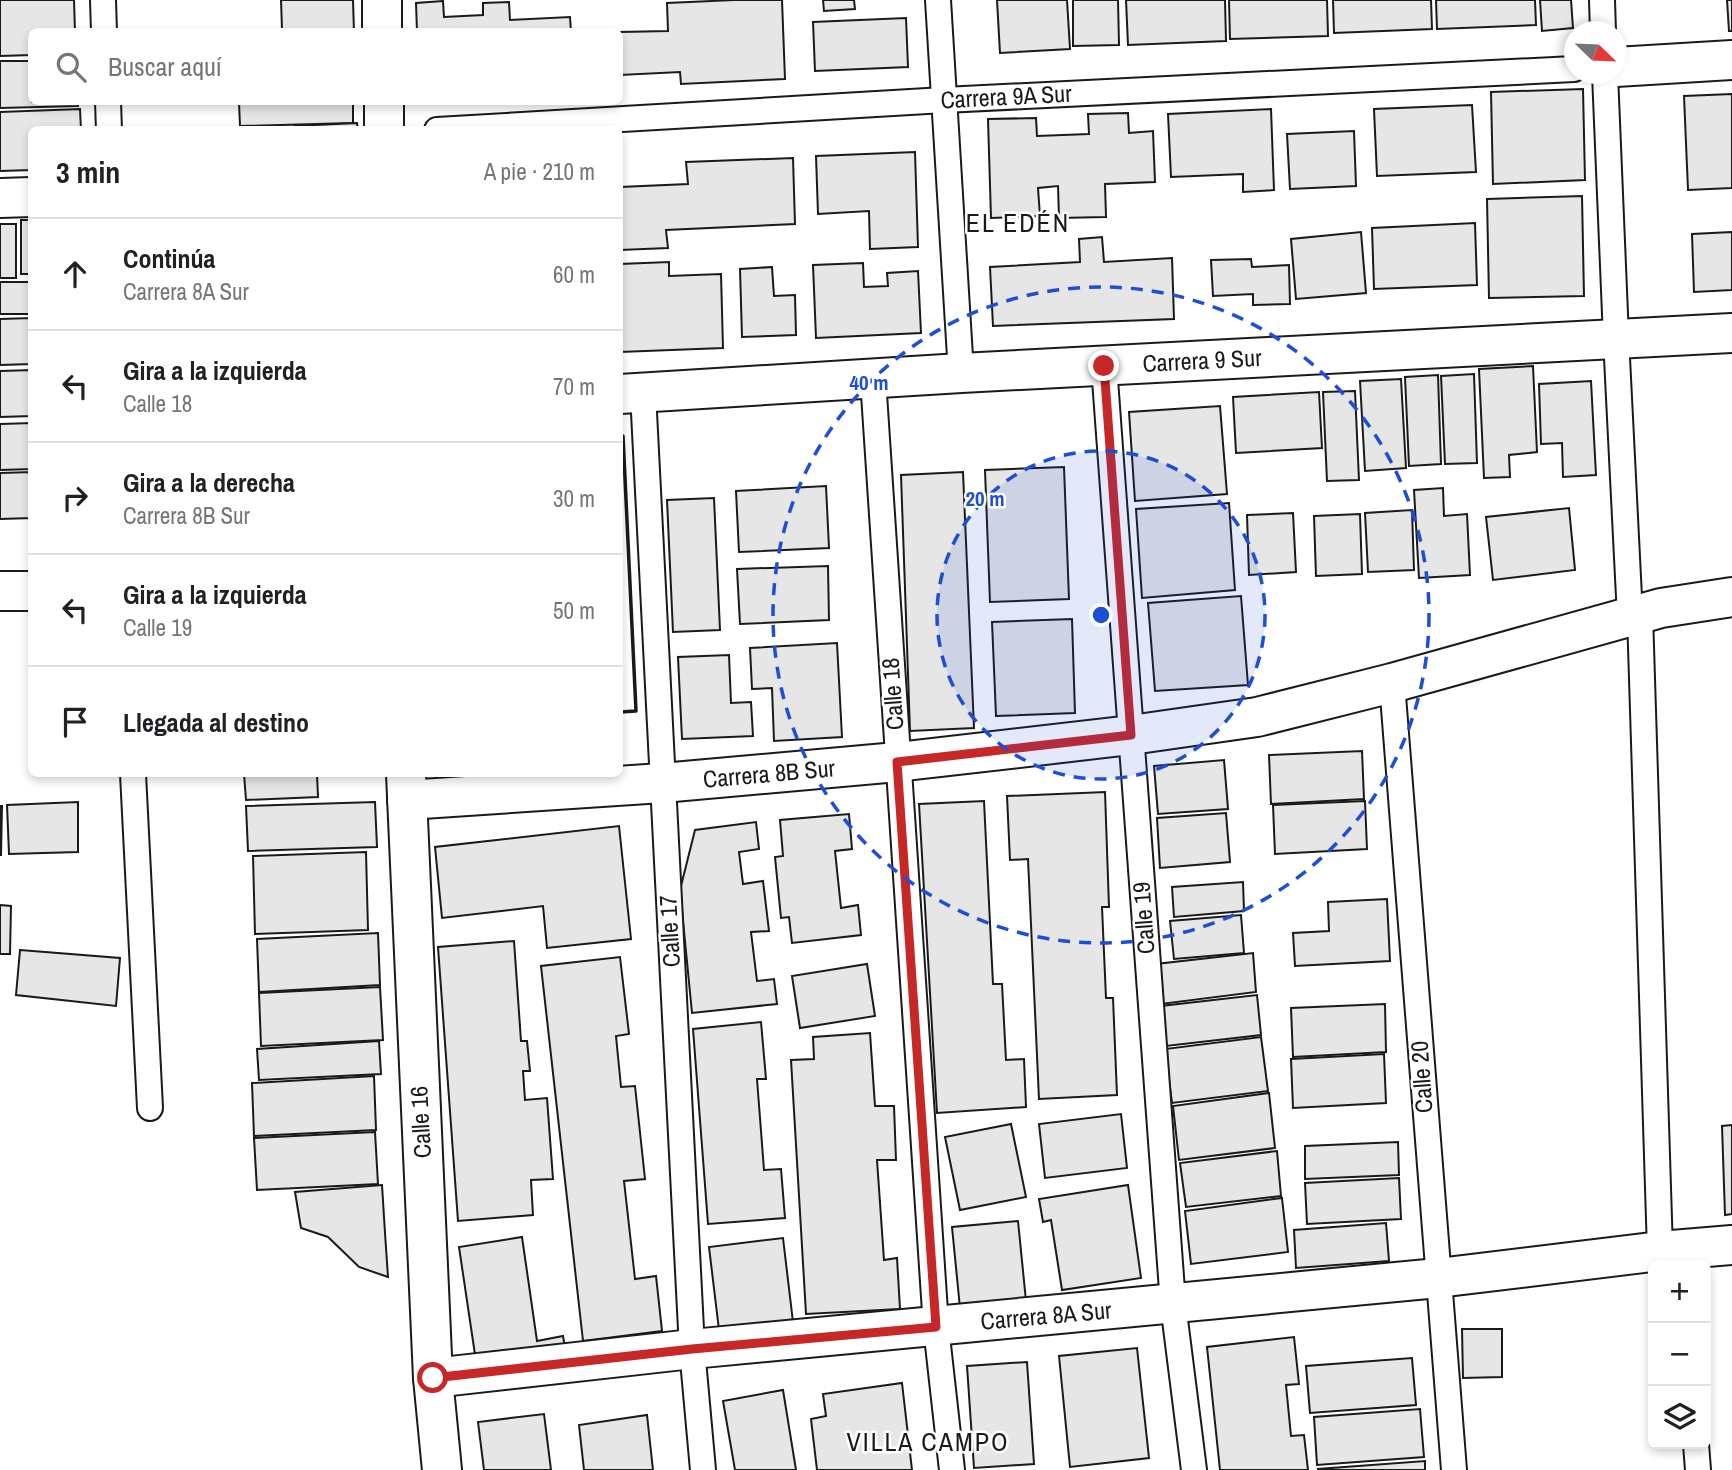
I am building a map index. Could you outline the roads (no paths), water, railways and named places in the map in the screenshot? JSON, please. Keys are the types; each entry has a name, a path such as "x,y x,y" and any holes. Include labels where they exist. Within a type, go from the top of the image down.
{"street":[{"path":"382,0 383,28"},
{"path":"1627,66 1732,60"},
{"path":"384,105 384,126"},
{"path":"0,198 28,197"},
{"name":"Carrera 9 Sur","path":"631,393 1732,333"},
{"path":"0,591 28,591"},
{"name":"Carrera 8B Sur","path":"406,787 662,783 897,762 1131,735 1257,717 1392,683 1661,608 1732,597"},
{"name":"Calle 16","path":"406,787 433,1378 442,1470"},
{"name":"Carrera 8A Sur","path":"433,1378 692,1349 1673,1255 1732,1245"}],"lane":[{"path":"103,0 104,28"},
{"path":"938,0 961,373"},
{"path":"1602,0 1603,21"},
{"name":"Carrera 9A Sur","path":"505,126 944,100 1564,69"},
{"path":"1605,84 1616,338 1673,1255"},
{"path":"108,105 109,126"},
{"name":"Calle 19","path":"1104,366 1172,1304 1194,1470"},
{"name":"Calle 18","path":"873,379 936,1327 953,1470"},
{"name":"Calle 17","path":"631,393 662,783 692,1349 703,1470"},
{"name":"Calle 20","path":"1392,683 1454,1470"},
{"path":"133,777 150,1108"},
{"path":"1696,1449 1698,1470"}],"district":[{"name":"EL EDÉN","path":"1018,223"},
{"name":"VILLA CAMPO","path":"928,1442"}]}
